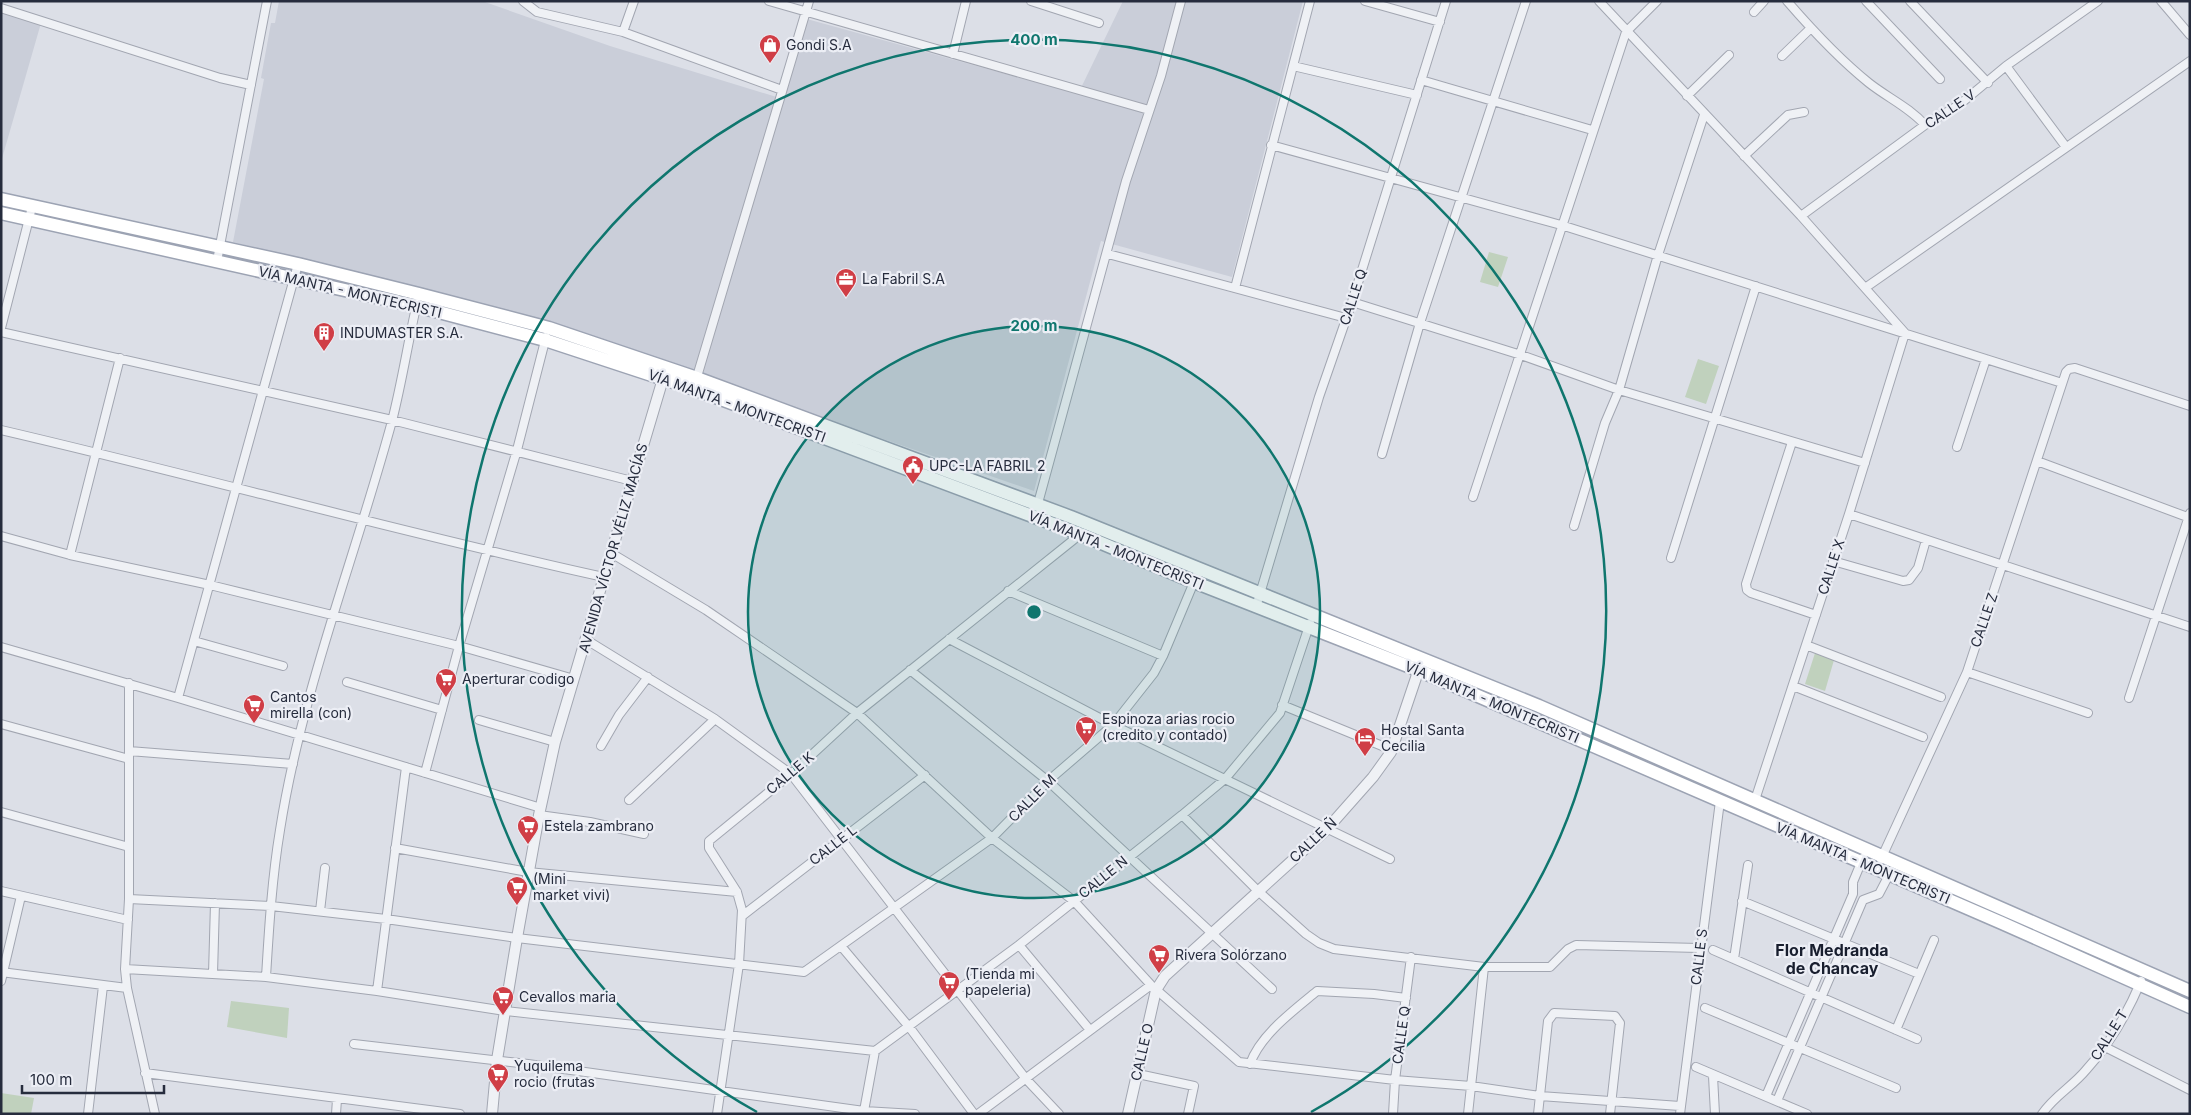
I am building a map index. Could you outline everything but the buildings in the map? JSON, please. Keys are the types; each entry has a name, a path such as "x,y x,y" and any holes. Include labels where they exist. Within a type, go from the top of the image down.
{"main road":[{"name":"VÍA MANTA - MONTECRISTI","path":"1,199 31,214 217,261 294,279 418,300"},
{"name":"VÍA MANTA - MONTECRISTI","path":"1,212 31,214 220,247 298,264 418,300 547,334 696,383 1036,510 1091,525 1197,576 1256,607 1311,620"},
{"name":"VÍA MANTA - MONTECRISTI","path":"1036,510 1080,534 1197,576 1260,593 1311,620 1420,664 1539,706 2190,991"},
{"name":"VÍA MANTA - MONTECRISTI","path":"1420,664 1720,801 2190,1007"}],"street":[{"path":"217,261 267,1"},
{"path":"523,1 537,12 623,32 782,90"},
{"path":"623,32 634,1"},
{"path":"769,1 1149,110"},
{"path":"696,383 809,1"},
{"path":"952,54 966,1"},
{"path":"1031,1 1099,23"},
{"path":"1036,510 1108,254 1126,181 1181,1"},
{"path":"1235,288 1310,1"},
{"path":"1365,1 1380,3 1440,22"},
{"name":"CALLE Q","path":"1256,607 1319,397 1352,302 1446,1"},
{"path":"1382,454 1420,324 1526,1"},
{"path":"1599,1 1626,32 1801,216 1905,333"},
{"path":"1473,497 1521,355 1592,130 1626,32 1657,1"},
{"path":"1754,12 1764,1"},
{"path":"1787,1 1811,28 1862,77 1882,93 1910,110 1925,125"},
{"path":"1866,1 1940,79"},
{"path":"1910,1 1988,83"},
{"name":"CALLE V","path":"1801,216 1925,125 1959,105 1988,83 2006,66 2098,1"},
{"path":"2161,1 2190,34"},
{"path":"1,8 220,78 251,85"},
{"path":"1782,56 1811,28"},
{"path":"1687,96 1728,55"},
{"path":"1864,288 2190,61"},
{"path":"1293,66 1417,95"},
{"path":"2006,66 2066,147"},
{"path":"1421,80 1592,130"},
{"path":"1744,156 1788,115 1804,112"},
{"path":"1574,526 1605,423 1619,390 1658,255 1704,115"},
{"path":"1271,145 1561,225 2062,383"},
{"path":"1,328 31,214"},
{"path":"1108,254 1346,318"},
{"path":"178,698 298,264"},
{"path":"1671,558 1756,286"},
{"path":"266,977 271,906 280,830 293,764 332,616 392,420 418,300"},
{"path":"1352,302 1521,355 1619,390 1865,463"},
{"path":"1,332 392,420 517,450 632,481"},
{"name":"CALLE X","path":"1755,800 1849,514 1905,333"},
{"path":"426,773 459,646 517,450 547,334"},
{"path":"70,555 120,358"},
{"path":"1957,447 1986,359"},
{"name":"CALLE Z","path":"1877,870 1967,672 2066,372 2069,369 2075,368 2190,406"},
{"name":"AVENIDA VÍCTOR VÉLIZ MACÍAS","path":"492,1114 497,1060 528,872 555,742 665,372"},
{"path":"1,430 237,486 488,552 604,577"},
{"path":"1792,442 1746,584 1747,590 1751,593 1816,615"},
{"path":"2037,461 2189,516 2129,698"},
{"path":"1849,514 2190,627"},
{"name":"CALLE K","path":"717,1114 727,1034 739,964 742,916 741,901 737,892 709,848 709,841 712,836 791,774 857,714 910,670 1091,525"},
{"path":"1,536 70,555 210,585 459,646 574,679"},
{"path":"1833,561 1903,582 1909,580 1918,568 1926,540"},
{"path":"612,553 706,610 857,714 926,775 992,838 1074,901 1154,988 1239,1062 1680,1110"},
{"name":"CALLE M","path":"739,964 804,972 992,838 1048,781 1114,725 1154,672 1163,656 1197,576"},
{"path":"1008,591 1163,656"},
{"name":"CALLE N","path":"875,1051 910,1028 958,989 1019,945 1225,779 1280,713 1311,620"},
{"path":"948,639 1114,725 1390,858"},
{"path":"585,640 715,719 791,774 1026,1079 1059,1114"},
{"path":"194,642 283,666"},
{"path":"1806,645 1941,697"},
{"path":"1,647 300,734 540,811 644,834"},
{"name":"CALLE Ñ","path":"978,1114 1090,1030 1154,988 1210,933 1327,829 1373,778 1392,750 1420,664"},
{"path":"910,670 1048,781 1130,855 1272,990"},
{"path":"1967,672 2088,713"},
{"path":"601,746 619,715 648,677"},
{"path":"347,682 442,710"},
{"path":"129,683 127,988 155,1114"},
{"path":"1793,686 1923,737"},
{"path":"1282,705 1392,750"},
{"path":"629,800 715,719"},
{"path":"479,720 555,742"},
{"path":"1,724 129,755 293,764"},
{"path":"377,991 406,767"},
{"name":"CALLE L","path":"742,916 926,775"},
{"name":"CALLE S","path":"1680,1110 1699,948 1720,801"},
{"path":"1,812 129,847"},
{"path":"1182,815 1258,891 1306,934 1319,943 1334,948 1484,967 1550,967 1568,949 1576,944 1699,948"},
{"path":"395,848 528,872 737,892"},
{"path":"1766,1096 1853,894 1853,882 1867,850"},
{"path":"1777,1100 1863,900 1878,894 1896,862"},
{"path":"1734,959 1748,865"},
{"path":"320,911 325,868"},
{"path":"1,891 128,920"},
{"path":"1,981 21,896"},
{"path":"129,899 271,906 320,911 517,938 739,964"},
{"path":"1742,901 1919,974"},
{"path":"213,974 214,903"},
{"path":"1896,1030 1934,940"},
{"path":"1019,945 1090,1030"},
{"path":"841,946 910,1028 974,1114"},
{"path":"1712,950 1917,1039"},
{"name":"CALLE Q","path":"1392,1114 1412,958"},
{"path":"1468,1114 1484,967"},
{"path":"126,968 266,977 377,991 506,1011 875,1051 864,1111"},
{"name":"CALLE T","path":"2042,1114 2053,1099 2085,1072 2106,1047 2140,984 2145,970"},
{"path":"2,972 127,988"},
{"path":"88,1114 103,986"},
{"name":"CALLE O","path":"1128,1114 1138,1074 1154,988"},
{"path":"1250,1064 1254,1053 1268,1036 1317,991 1406,998"},
{"path":"1705,1008 1896,1088"},
{"path":"1538,1114 1550,1017 1554,1013 1615,1016 1620,1023 1610,1114"},
{"path":"354,1044 497,1060 864,1111 915,1114"},
{"path":"2106,1047 2190,1090"},
{"path":"1696,1068 1807,1114"},
{"path":"146,1073 460,1114"},
{"path":"1138,1074 1194,1086 1188,1114"},
{"path":"1713,1076 1715,1114"},
{"path":"336,1114 338,1099"}],"shaded area":[{"path":"279,1 482,1 610,46 783,99 807,19 1078,94 1123,1 1303,1 1232,277 1101,241 1034,491 532,318 233,242 264,79 261,78 271,23 275,23"},
{"path":"1,9 41,23 1,162"}],"green space":[{"path":"1489,252 1508,257 1498,287 1480,282"},
{"path":"1698,359 1719,366 1706,404 1685,397"},
{"path":"1815,653 1834,660 1825,691 1805,684"},
{"path":"231,1001 289,1008 287,1038 227,1027"},
{"path":"1,1093 34,1098 31,1114 1,1114"}],"place":[{"name":"Gondi S.A","path":"770,64"},
{"name":"La Fabril S.A","path":"846,298"},
{"name":"INDUMASTER S.A.","path":"324,352"},
{"name":"UPC-LA FABRIL 2","path":"913,485"},
{"name":"Aperturar codigo","path":"446,698"},
{"name":"Cantos mirella (con)","path":"254,724"},
{"name":"Espinoza arias rocio (credito y contado)","path":"1086,746"},
{"name":"Hostal Santa Cecilia","path":"1365,757"},
{"name":"Estela zambrano","path":"528,845"},
{"name":"(Mini market vivi)","path":"517,906"},
{"name":"Rivera Solórzano","path":"1159,974"},
{"name":"(Tienda mi papeleria)","path":"949,1001"},
{"name":"Cevallos maria","path":"503,1016"},
{"name":"Yuquilema rocio (frutas","path":"498,1093"}],"district":[{"name":"Flor Medranda de Chancay","path":"1832,959"}]}
